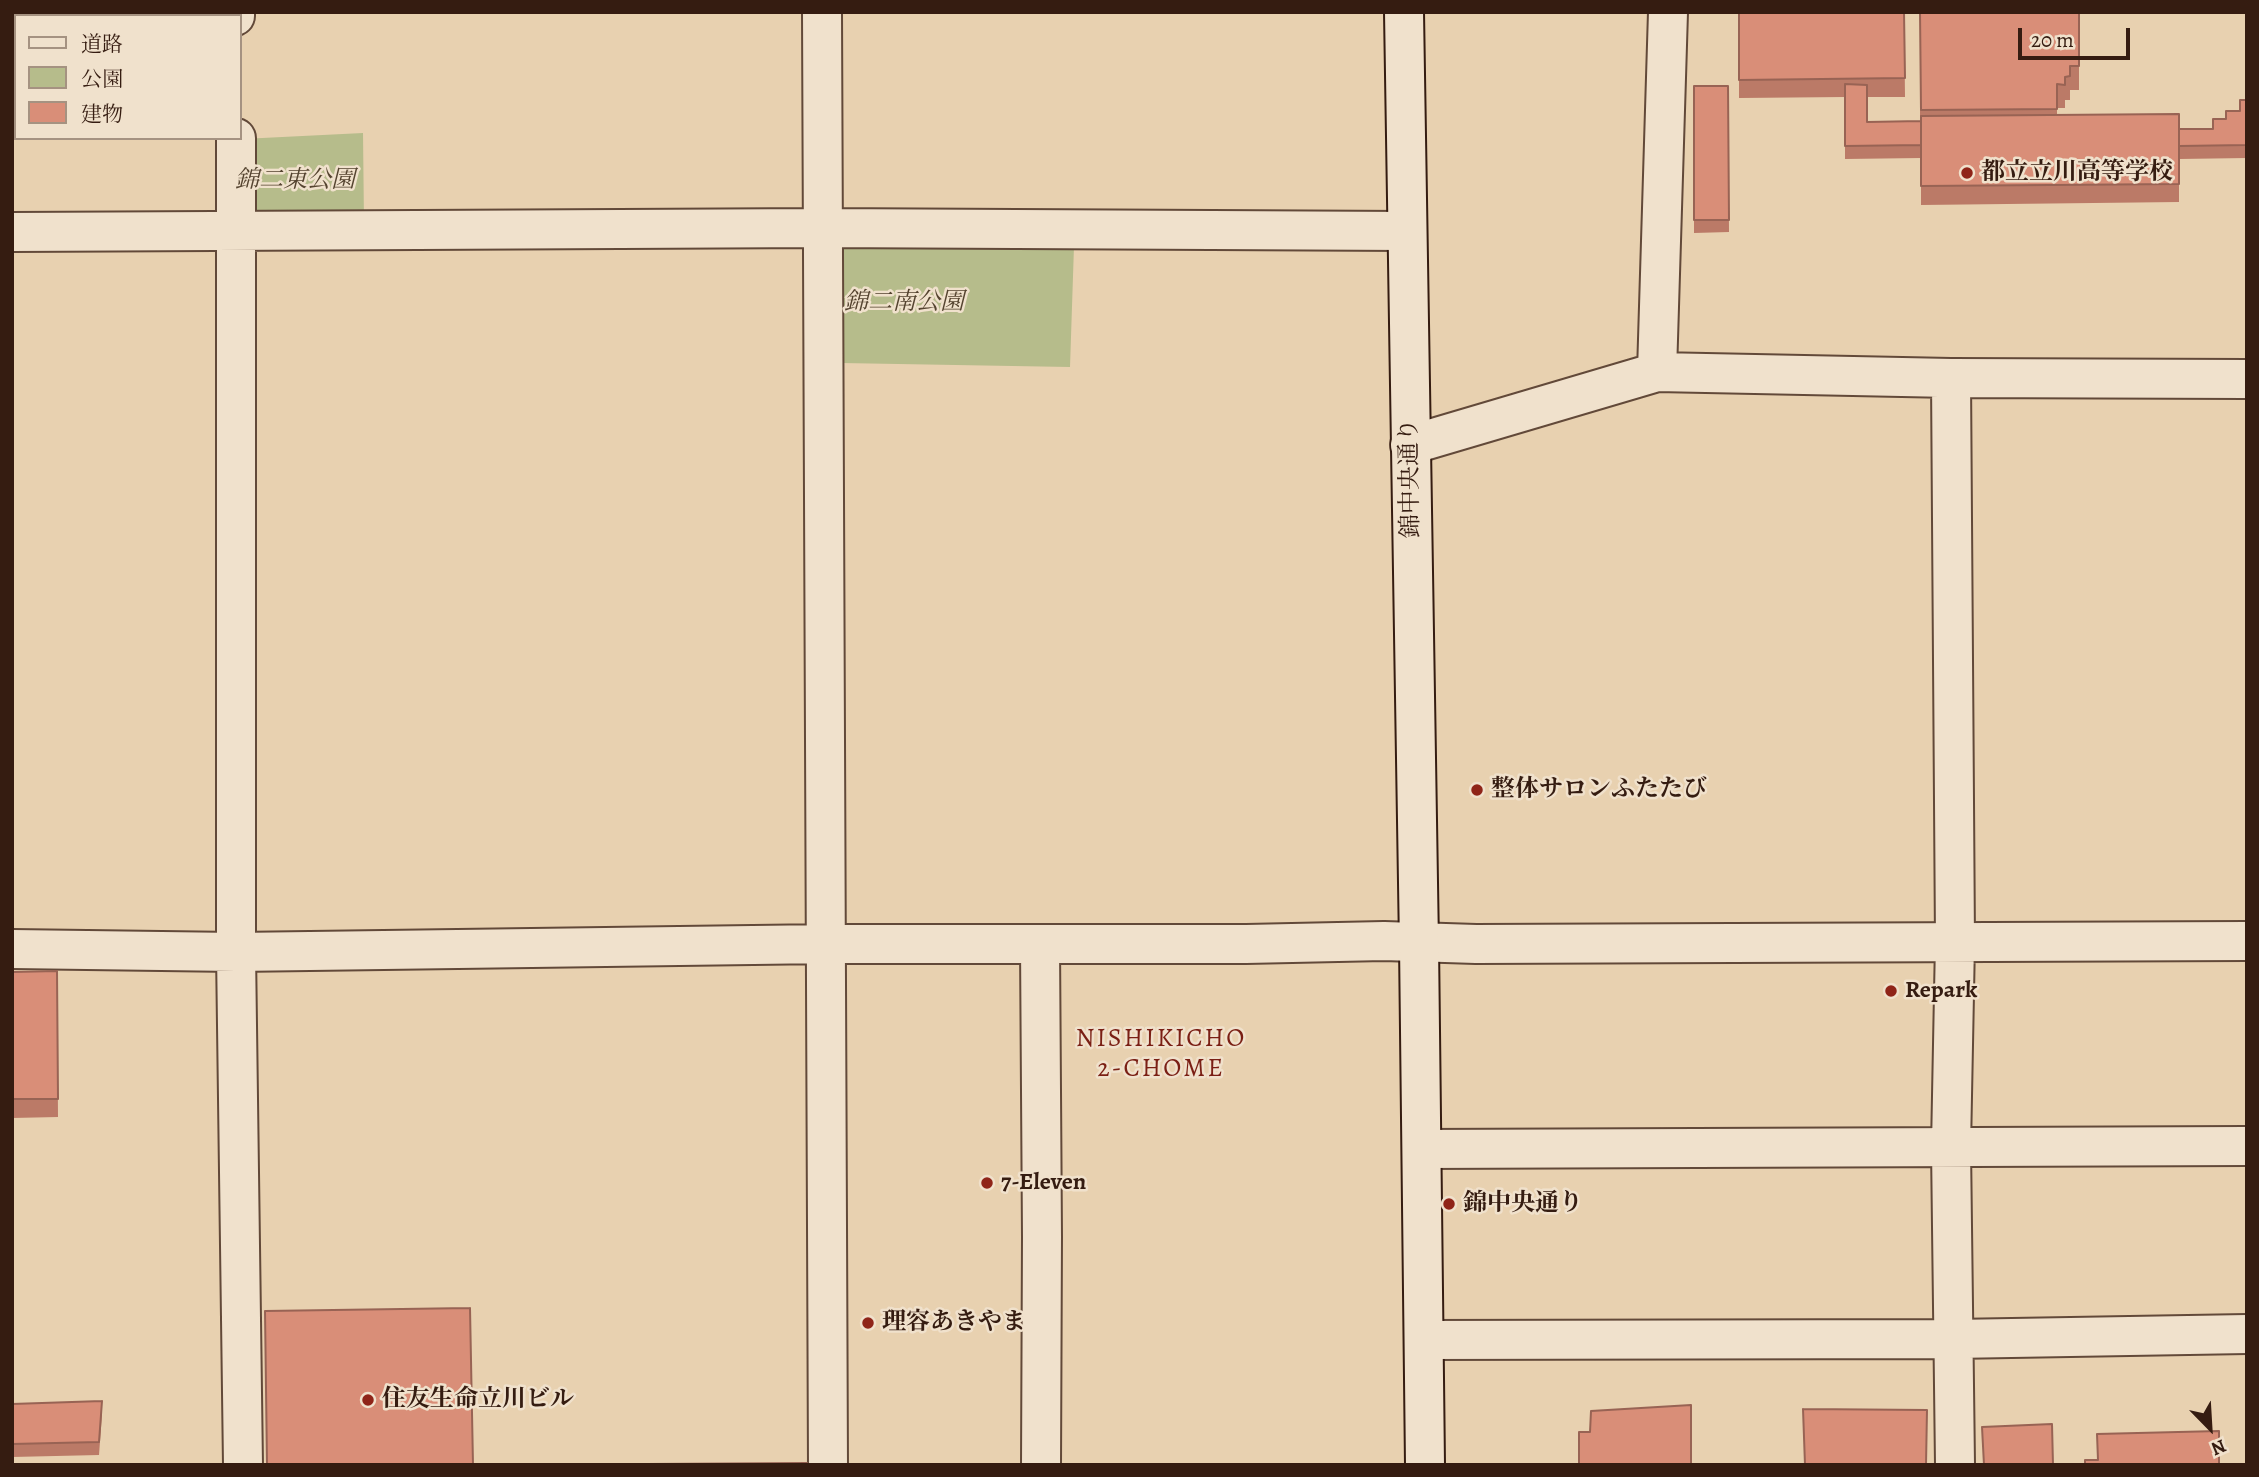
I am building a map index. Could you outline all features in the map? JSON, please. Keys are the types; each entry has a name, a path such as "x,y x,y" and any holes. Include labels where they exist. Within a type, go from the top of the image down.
{"street":[{"path":"822,12 828,1465"},
{"name":"錦中央通り","path":"1404,12 1425,1465"},
{"path":"1657,372 1668,12"},
{"path":"236,140 236,952 243,1465"},
{"path":"12,232 822,228 1406,231"},
{"path":"1410,445 1657,372 1951,378 2247,379"},
{"path":"1951,378 1955,942 1951,1147 1955,1465"},
{"path":"12,949 236,952 827,944 2247,941"},
{"path":"1040,945 1041,1465"},
{"path":"1422,1149 2247,1146"},
{"path":"1424,1340 1953,1339 2247,1334"}],"green space":[{"name":"錦二東公園","path":"363,133 364,223 243,227 242,139"},
{"name":"錦二南公園","path":"843,242 1074,246 1070,367 841,363"}],"building":[{"path":"1904,12 1905,78 1739,80 1739,13"},
{"path":"1920,12 2079,12 2079,66 2070,66 2070,76 2065,77 2065,85 2057,84 2057,109 1921,110"},
{"path":"1845,84 1867,85 1867,122 1921,121 1921,145 1845,146"},
{"path":"1694,86 1728,86 1729,220 1694,220"},
{"path":"2240,100 2247,100 2247,145 2179,146 2179,129 2213,129 2213,119 2226,119 2226,111 2240,111"},
{"path":"2179,114 2179,184 1921,186 1921,116"},
{"path":"57,971 58,1099 12,1099 12,972"},
{"name":"住友生命立川ビル","path":"470,1308 473,1465 267,1465 265,1311"},
{"path":"102,1401 99,1442 12,1444 12,1404"},
{"path":"1691,1405 1691,1465 1579,1465 1579,1432 1590,1432 1591,1411"},
{"path":"1803,1409 1927,1410 1926,1465 1805,1465"},
{"path":"2052,1424 2053,1465 1984,1465 1982,1427"},
{"path":"2219,1431 2219,1465 2085,1465 2085,1460 2098,1460 2097,1434"},
{"path":"646,1464 807,1465 645,1465"}],"place":[{"name":"都立立川高等学校","path":"1967,173"},
{"name":"整体サロンふたたび","path":"1477,790"},
{"name":"Repark","path":"1891,991"},
{"name":"7-Eleven","path":"987,1183"},
{"name":"錦中央通り","path":"1449,1204"},
{"name":"理容あきやま","path":"868,1323"},
{"name":"住友生命立川ビル","path":"368,1400"}],"district":[{"name":"NISHIKICHO 2-CHOME","path":"1161,1055"}]}
